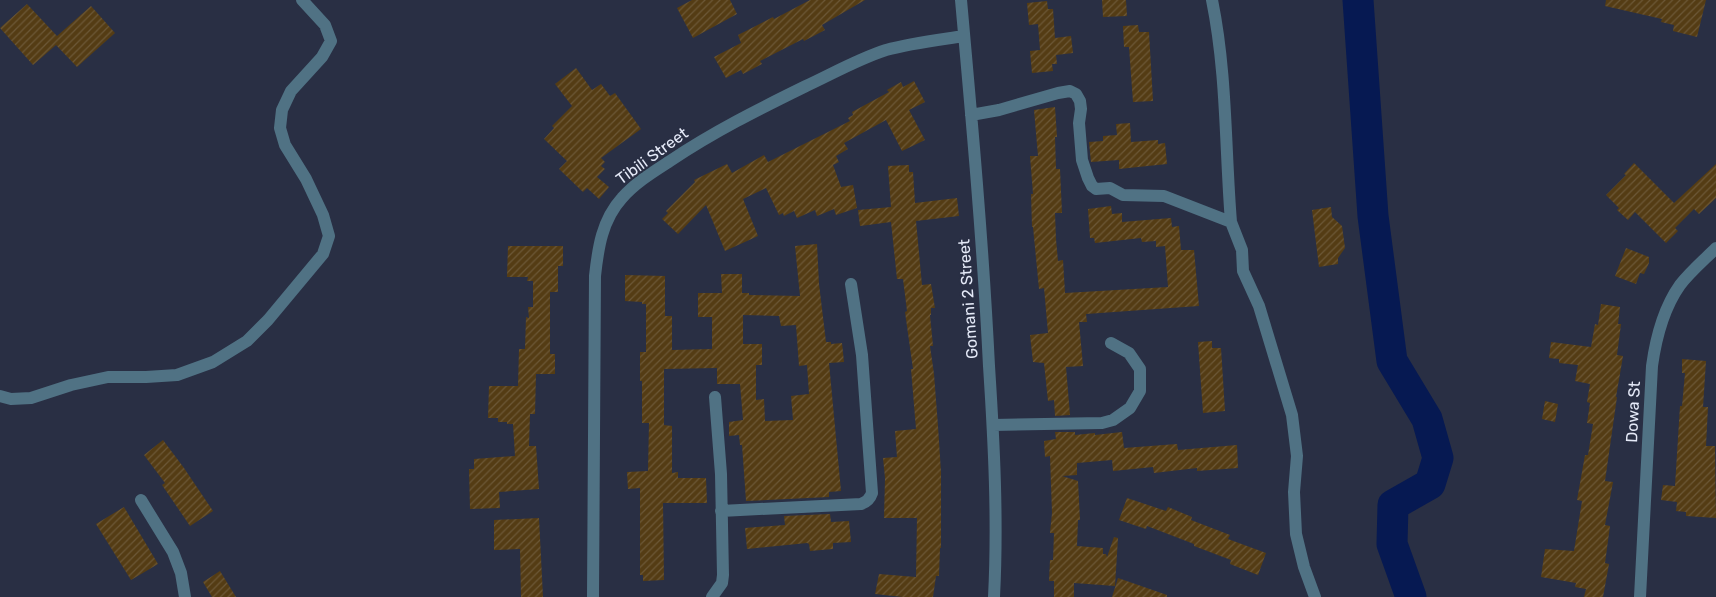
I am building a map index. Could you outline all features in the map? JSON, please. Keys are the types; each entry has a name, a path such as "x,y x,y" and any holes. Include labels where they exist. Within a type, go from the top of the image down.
{"street":[{"path":"0,396 11,399 31,398 71,385 108,377 177,375 214,362 247,341 268,320 323,254 329,236 323,215 306,179 285,145 280,128 282,110 292,91 322,57 331,41 325,25 302,0"},
{"name":"Gomani 2 Street","path":"961,0 985,294 993,426 996,550 994,597"},
{"path":"1212,0 1224,78 1231,222 1242,250 1243,271 1259,306 1292,415 1297,456 1294,492 1296,534 1304,567 1315,597"},
{"name":"Tibili Street","path":"593,597 595,276 601,235 608,218 621,199 646,177 695,144 768,105 884,51 912,44 964,36"},
{"path":"971,115 998,110 1070,91 1076,94 1080,101 1079,132 1082,160 1092,186 1096,189 1110,188 1123,195 1164,196 1231,222"},
{"name":"Dowa St","path":"1640,597 1654,346 1667,307 1681,285 1716,248"},
{"path":"721,511 861,504 871,498 862,355 851,284"},
{"path":"993,426 1102,423 1119,416 1130,408 1140,391 1140,370 1129,353 1111,343"},
{"path":"712,597 722,583 720,474 715,397"},
{"path":"142,500 173,552 181,573 185,597"}],"building":[{"path":"692,0 730,0 737,14 693,38 677,8"},
{"path":"810,0 865,0 822,25 825,30 760,61 762,64 743,74 741,70 726,78 714,57 741,43 738,35"},
{"path":"1102,0 1126,0 1127,16 1103,17"},
{"path":"1606,0 1706,0 1697,37 1673,31 1674,25 1661,22 1662,19 1605,6"},
{"path":"1047,1 1048,9 1053,9 1055,38 1071,36 1073,53 1056,55 1057,64 1052,64 1053,71 1032,73 1030,51 1040,50 1038,24 1029,25 1027,3"},
{"path":"27,4 57,36 91,6 115,33 77,67 56,45 33,65 0,28"},
{"path":"1138,25 1139,32 1149,32 1153,101 1133,102 1129,47 1124,47 1123,26"},
{"path":"576,68 592,90 601,84 610,96 615,93 641,129 601,158 605,162 601,166 605,169 597,177 609,187 599,199 587,188 583,192 559,169 567,161 544,139 554,128 552,126 572,106 555,84"},
{"path":"914,81 925,102 909,110 925,140 902,151 886,120 844,143 848,149 836,156 839,162 833,165 841,187 853,185 857,208 836,215 834,209 817,216 815,210 797,218 794,211 784,216 783,213 779,215 766,188 743,199 758,236 725,251 706,205 678,234 662,219 668,213 666,211 695,182 694,180 727,164 732,173 764,155 768,162 850,121 848,118 853,115 852,112 889,92 887,90 901,82 903,87"},
{"path":"1055,107 1057,137 1055,137 1056,169 1060,169 1062,213 1055,213 1056,239 1058,261 1063,260 1065,293 1168,287 1165,246 1156,247 1156,241 1142,242 1141,238 1095,243 1094,238 1090,238 1088,209 1111,206 1112,214 1122,213 1122,222 1171,218 1172,227 1179,226 1181,250 1194,250 1199,306 1086,314 1087,322 1079,322 1083,366 1066,367 1070,415 1055,416 1054,400 1048,401 1044,363 1033,362 1030,335 1048,333 1044,288 1039,289 1032,227 1031,194 1033,194 1030,156 1038,156 1034,110"},
{"path":"1130,123 1131,142 1158,140 1158,144 1165,143 1167,164 1119,169 1119,160 1091,162 1089,142 1103,141 1103,136 1117,135 1116,124"},
{"path":"1634,163 1674,203 1716,164 1716,198 1699,214 1694,209 1675,228 1678,231 1666,243 1635,212 1628,220 1617,210 1619,208 1606,195 1626,175 1624,174"},
{"path":"909,165 909,172 913,172 915,203 957,198 959,216 916,221 922,285 931,284 935,308 931,308 930,315 933,346 930,346 934,374 941,472 941,548 939,576 936,576 933,597 903,597 875,594 879,574 916,577 917,518 884,518 885,478 883,458 897,457 895,431 916,429 911,369 913,369 905,312 907,311 903,279 897,279 891,222 860,226 858,210 891,207 888,166"},
{"path":"1331,207 1332,217 1342,226 1345,248 1338,258 1338,264 1319,267 1312,210"},
{"path":"817,244 819,284 826,342 831,342 831,344 842,343 844,362 829,363 841,491 829,492 829,497 746,501 742,445 740,445 739,435 729,436 729,422 743,420 740,384 717,384 717,368 664,369 664,425 672,426 672,473 678,472 678,478 706,478 707,503 663,503 664,580 643,581 643,575 640,575 640,488 628,489 627,472 648,471 649,423 642,423 642,381 640,381 640,352 646,352 646,304 625,301 625,275 665,276 665,316 672,316 672,350 712,349 712,317 698,317 698,293 722,293 721,274 742,274 742,293 749,293 749,295 800,296 795,246","holes":["743,315 779,316 781,326 796,325 799,366 807,365 809,394 791,396 793,420 765,421 764,399 756,400 756,365 762,365 762,344 743,344"]},
{"path":"508,246 563,246 563,266 558,266 558,292 550,292 550,354 555,354 555,374 536,374 535,414 530,414 529,446 536,446 539,489 499,492 500,508 470,509 469,469 474,469 474,459 515,456 513,424 498,422 498,418 488,418 489,386 518,386 519,349 525,349 526,317 529,318 528,307 533,307 533,281 527,281 528,277 507,277"},
{"path":"1626,248 1649,257 1649,263 1644,274 1640,273 1636,284 1615,276"},
{"path":"1601,304 1620,307 1618,324 1621,324 1617,355 1623,356 1605,481 1613,482 1605,525 1610,526 1605,563 1609,564 1603,597 1584,597 1586,589 1575,587 1576,583 1541,577 1545,549 1574,551 1582,501 1577,500 1593,424 1587,423 1590,403 1587,402 1590,384 1575,381 1578,365 1559,363 1559,359 1549,358 1551,342 1591,347 1595,324 1598,325"},
{"path":"1212,341 1212,348 1221,348 1225,411 1203,413 1198,342"},
{"path":"1682,359 1706,361 1703,407 1708,407 1706,446 1715,446 1716,518 1686,516 1686,512 1676,511 1677,502 1661,500 1663,485 1675,486 1680,406 1682,406 1685,373 1682,373"},
{"path":"1545,401 1558,404 1555,422 1542,419"},
{"path":"1055,432 1075,432 1075,435 1095,433 1095,435 1122,432 1124,448 1177,444 1178,450 1237,445 1238,468 1197,471 1197,468 1154,473 1153,467 1113,471 1112,460 1077,463 1077,475 1062,476 1078,481 1080,520 1078,520 1077,546 1103,548 1103,554 1106,554 1107,557 1114,537 1118,538 1115,586 1074,583 1074,597 1054,597 1054,581 1049,581 1050,560 1053,560 1054,533 1050,533 1052,513 1050,456 1045,457 1044,441 1056,439"},
{"path":"163,440 213,511 190,526 162,485 165,483 144,455"},
{"path":"1127,498 1166,511 1168,507 1192,517 1191,520 1230,535 1228,539 1266,553 1258,575 1230,564 1231,560 1194,546 1194,544 1147,526 1146,529 1119,520"},
{"path":"124,507 158,564 131,580 96,524"},
{"path":"830,514 831,522 849,521 851,542 833,543 833,549 810,551 809,544 807,543 747,549 745,528 785,525 784,516"},
{"path":"539,518 543,597 521,597 520,549 494,550 494,520"},
{"path":"220,571 236,597 212,597 203,582"},
{"path":"1118,578 1167,595 1167,597 1112,597"}],"waterway":[{"path":"1358,0 1373,216 1392,361 1427,419 1438,458 1430,484 1393,505 1392,544 1411,597"}]}
